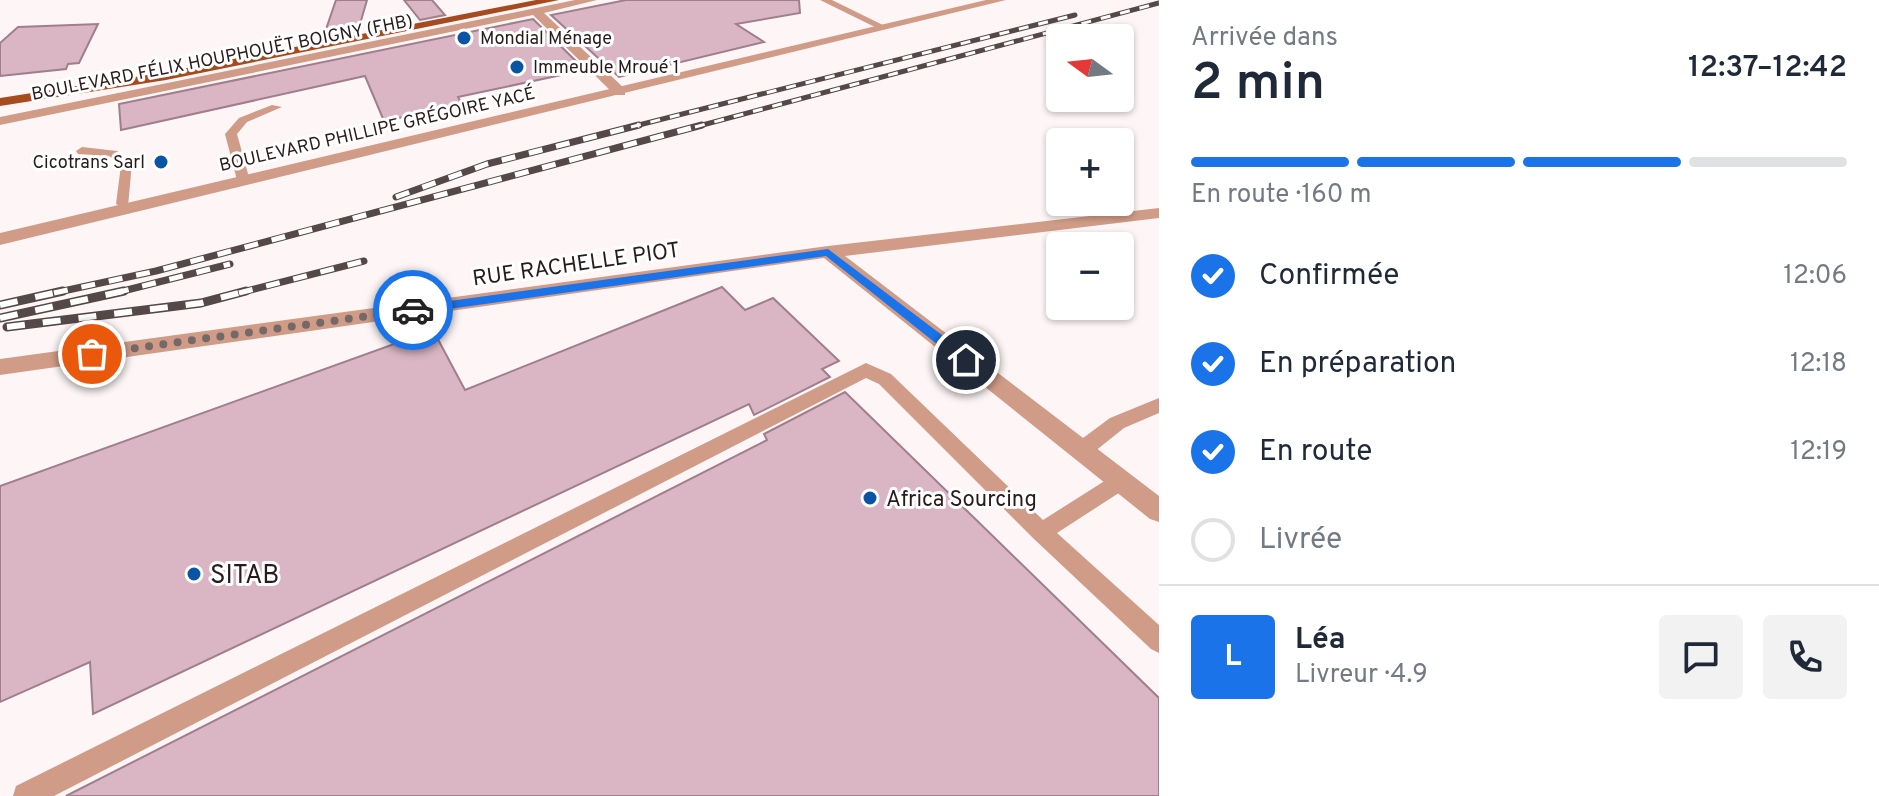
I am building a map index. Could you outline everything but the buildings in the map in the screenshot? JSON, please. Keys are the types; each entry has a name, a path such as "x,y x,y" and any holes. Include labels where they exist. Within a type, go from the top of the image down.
{"main road":[{"name":"BOULEVARD FÉLIX HOUPHOUËT BOIGNY (FHB)","path":"0,94 349,35 517,0"},
{"name":"BOULEVARD FÉLIX HOUPHOUËT BOIGNY (FHB)","path":"0,102 219,66 553,0"},
{"path":"219,66 271,65"}],"street":[{"name":"BOULEVARD FÉLIX HOUPHOUËT BOIGNY (FHB)","path":"0,121 591,0"},
{"name":"BOULEVARD PHILLIPE GRÉGOIRE YACÉ","path":"0,239 1000,0"},
{"path":"536,12 620,92"},
{"name":"BOULEVARD PHILLIPE GRÉGOIRE YACÉ","path":"0,224 184,194"},
{"name":"RUE RACHELLE PIOT","path":"0,367 828,252 1159,213"},
{"path":"828,252 1159,511"}],"lane":[{"path":"825,0 884,28"},
{"path":"243,181 231,134 243,120 276,107"},
{"path":"82,151 115,152 121,156 127,165 123,204"},
{"path":"26,796 866,370 885,379 1041,532 1159,641"},
{"path":"1082,450 1117,423 1159,405"},
{"path":"1041,532 1121,481"}],"railway":[{"path":"695,127 1159,3"},
{"path":"631,127 1075,15"},
{"path":"396,197 487,164 639,125"},
{"path":"54,293 156,271 702,125"},
{"path":"239,293 364,261"},
{"path":"116,293 230,264"},
{"path":"54,293 63,291"},
{"path":"116,293 124,291"},
{"path":"7,327 201,303 246,291"},
{"path":"0,305 54,293"},
{"path":"0,318 116,293"}],"way so far":[{"path":"92,354 413,310"}],"place":[{"name":"Mondial Ménage","path":"464,38"},
{"name":"Immeuble Mroué 1","path":"517,67"},
{"name":"Cicotrans Sarl","path":"161,162"},
{"name":"Africa Sourcing","path":"870,498"},
{"name":"SITAB","path":"194,574"}],"route":[{"path":"413,310 828,252 966,360"}]}
